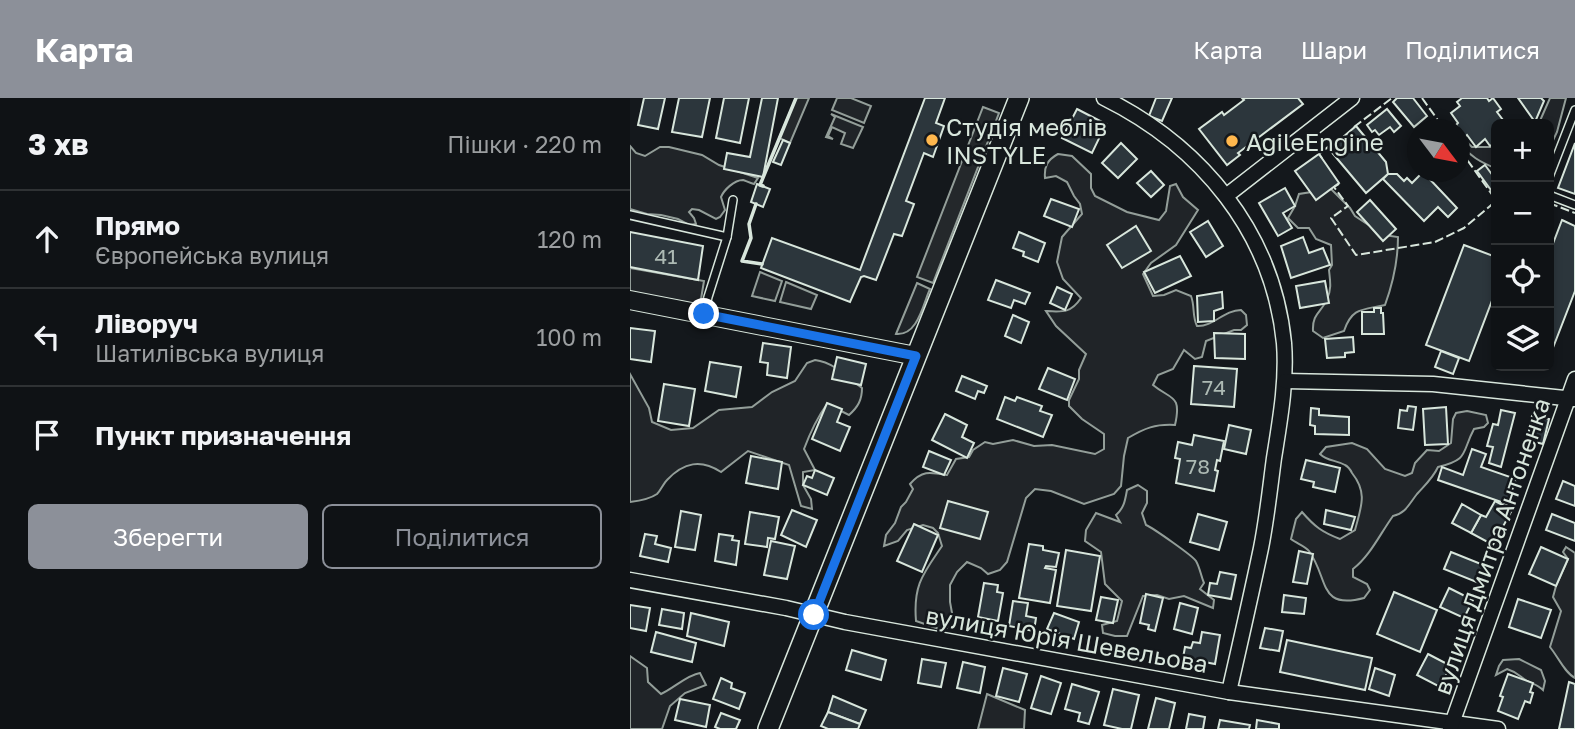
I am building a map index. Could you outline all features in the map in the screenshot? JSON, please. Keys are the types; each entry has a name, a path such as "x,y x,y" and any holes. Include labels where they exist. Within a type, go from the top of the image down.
{"main road":[{"path":"768,729 1019,98"}],"street":[{"path":"1104,98 1147,122 1176,144 1203,168 1226,196 1248,229 1264,265 1279,316 1285,381 1262,545 1229,692"},
{"path":"1226,196 1352,98"},
{"path":"630,300 916,356"},
{"name":"вулиця Дмитра Антоненка","path":"1451,726 1571,399 1575,379"},
{"path":"1285,381 1433,384 1571,399"},
{"name":"вулиця Юрія Шевельова","path":"630,580 1229,692 1451,726 1498,729"}],"lane":[{"path":"1554,164 1575,110"},
{"path":"1554,197 1575,205"},
{"path":"704,314 727,237 733,200"},
{"path":"630,215 727,237"}],"shaded area":[{"path":"796,98 809,98 790,143 779,138"},
{"path":"837,98 851,98 871,106 864,123 832,110"},
{"path":"1550,98 1566,98 1554,138 1554,119 1541,119"},
{"path":"983,107 999,113 933,283 917,277"},
{"path":"831,114 863,127 853,148 841,144 845,133 832,127 828,136 833,139 826,137 835,117"},
{"path":"1470,145 1491,147 1491,166 1470,154"},
{"path":"630,146 636,153 645,156 660,147 702,155 719,165 758,178 754,184 740,180 727,189 721,197 725,210 716,219 692,209 689,212 696,224 689,225 678,219 630,209"},
{"path":"1058,154 1072,156 1091,174 1091,188 1095,196 1127,212 1159,220 1166,211 1170,186 1176,184 1183,197 1198,210 1176,245 1151,263 1143,274 1153,296 1176,290 1191,296 1197,326 1241,310 1246,315 1247,325 1241,330 1206,341 1202,357 1195,359 1184,350 1173,369 1158,375 1153,385 1176,403 1175,425 1150,427 1128,438 1121,486 1114,494 1084,504 1051,491 1035,489 1026,498 1007,562 1000,570 988,574 967,562 950,585 952,613 947,628 939,629 916,621 915,609 921,580 942,546 938,533 923,525 907,530 898,541 884,546 886,535 913,489 910,484 918,476 927,473 947,475 956,459 969,457 973,450 985,442 993,444 1013,440 1034,446 1052,445 1095,454 1104,449 1104,434 1069,406 1086,354 1056,326 1046,311 1066,310 1081,298 1063,279 1057,262 1062,237 1082,214 1080,204 1067,182 1056,176 1045,178 1047,164"},
{"path":"1331,189 1355,216 1384,235 1398,237 1398,246 1385,305 1359,311 1347,323 1344,331 1323,338 1313,331 1313,325 1330,292 1331,245 1316,239 1309,228 1298,228 1288,218 1299,194"},
{"path":"630,268 704,281 700,305 630,292"},
{"path":"760,272 782,281 775,301 752,296"},
{"path":"786,282 817,295 811,309 780,302"},
{"path":"917,283 930,289 922,310 910,330 896,334"},
{"path":"815,360 834,367 862,388 859,403 849,415 827,404 804,449 815,470 803,472 803,485 811,499 812,509 801,506 789,465 748,451 721,472 707,465 686,466 673,474 657,494 630,502 630,374 649,408 652,422 671,430 693,428 719,410 752,407 772,392 795,381 807,363"},
{"path":"1467,411 1486,415 1488,423 1484,427 1474,429 1460,458 1438,467 1407,508 1393,516 1370,551 1353,569 1353,577 1367,584 1370,590 1364,598 1349,601 1332,596 1309,551 1291,539 1296,519 1302,512 1319,528 1340,539 1355,530 1362,494 1348,467 1320,454 1326,447 1352,443 1367,449 1385,469 1405,476 1412,473 1415,463 1427,450 1439,451 1451,443 1456,413"},
{"path":"1138,485 1147,491 1147,503 1142,513 1146,525 1196,561 1204,583 1200,589 1214,600 1213,608 1184,596 1169,599 1157,595 1143,596 1127,636 1115,636 1103,633 1102,625 1117,621 1122,601 1105,584 1101,552 1085,541 1086,530 1096,513 1120,522 1116,515 1125,501 1127,490"},
{"path":"1566,547 1575,553 1575,678 1565,669 1550,647 1561,611 1553,597 1568,559 1563,552"},
{"path":"630,656 647,668 648,682 661,694 700,673 706,685 685,693 670,706 662,729 630,729"},
{"path":"1519,659 1541,670 1545,681 1543,690 1507,669 1496,675 1503,660"},
{"path":"987,694 1025,710 1024,729 978,729"}],"building":[{"path":"644,98 665,98 658,129 638,125"},
{"path":"679,98 710,98 702,137 672,132"},
{"path":"724,98 749,98 740,143 716,138"},
{"path":"762,98 778,98 763,177 724,169 727,153 750,157"},
{"path":"925,98 945,98 936,123 944,126 933,157 924,153 906,201 914,204 902,236 894,234 876,280 861,277 850,302 761,268 772,238 860,270"},
{"path":"1156,98 1172,98 1162,121 1149,116"},
{"name":"AgileEngine","path":"1242,98 1298,98 1303,104 1238,153 1240,155 1227,165 1199,129 1222,112 1224,115 1244,100"},
{"path":"1397,98 1413,98 1427,116 1423,119 1407,119 1393,102"},
{"path":"1462,98 1487,98 1489,101 1493,98 1501,109 1497,112 1502,119 1491,119 1491,145 1485,139 1476,147 1470,139 1470,119 1455,119 1451,113 1460,106 1457,102"},
{"path":"1518,98 1541,98 1544,101 1536,119 1533,119"},
{"path":"1077,109 1106,124 1092,153 1062,138"},
{"path":"1387,109 1401,126 1394,132 1390,127 1379,135 1375,130 1372,132 1367,125"},
{"path":"1356,126 1386,162 1388,174 1366,193 1329,149"},
{"path":"783,140 790,143 781,165 773,162"},
{"path":"1121,143 1137,159 1118,178 1102,163"},
{"path":"1575,143 1575,194 1558,188"},
{"path":"1319,154 1339,183 1316,200 1295,171"},
{"path":"1485,165 1491,173 1491,190 1477,171"},
{"path":"1151,171 1164,185 1151,197 1137,183"},
{"path":"1388,174 1397,174 1404,181 1407,178 1407,182 1432,182 1457,208 1448,217 1438,207 1424,221 1383,179"},
{"path":"757,184 770,189 763,207 751,202"},
{"path":"1285,188 1295,206 1283,213 1292,228 1278,236 1259,203"},
{"path":"1051,199 1079,209 1072,227 1044,216"},
{"path":"1370,200 1396,229 1383,241 1357,212"},
{"path":"1562,220 1575,226 1575,291 1554,345 1554,245"},
{"path":"1208,221 1223,246 1206,257 1190,232"},
{"path":"1136,226 1151,251 1122,268 1107,245"},
{"path":"630,232 703,246 698,280 630,267"},
{"path":"1019,232 1045,243 1038,262 1013,248"},
{"path":"1303,237 1309,253 1323,248 1330,265 1291,278 1281,246"},
{"path":"1464,245 1491,255 1491,303 1469,361 1426,345"},
{"path":"1180,256 1191,276 1155,293 1144,272"},
{"path":"996,280 1030,293 1025,304 1014,300 1011,308 988,300"},
{"path":"1325,281 1329,303 1300,308 1296,286"},
{"path":"1057,287 1072,294 1065,310 1050,303"},
{"path":"1222,292 1223,308 1214,311 1214,321 1198,322 1197,296"},
{"path":"1374,308 1381,308 1383,313 1384,334 1362,334 1362,312 1374,312"},
{"path":"1013,315 1029,322 1021,343 1005,336"},
{"path":"630,328 655,331 651,362 630,359"},
{"path":"1214,333 1245,334 1245,359 1215,358"},
{"path":"1353,337 1354,352 1345,353 1345,357 1327,358 1325,339"},
{"path":"763,343 791,347 787,378 767,375 768,363 760,362"},
{"path":"1441,351 1459,358 1453,374 1435,367"},
{"path":"837,357 866,364 861,385 832,379"},
{"path":"710,362 741,367 736,397 705,391"},
{"path":"1194,366 1237,369 1234,407 1191,404"},
{"path":"1048,368 1075,379 1067,400 1039,389"},
{"path":"962,376 987,386 984,393 978,391 975,399 956,391"},
{"path":"664,384 695,389 689,426 658,421"},
{"path":"1005,397 1015,401 1017,397 1042,406 1040,411 1052,415 1043,437 997,419"},
{"path":"827,403 842,409 837,422 850,427 840,451 812,439"},
{"path":"1408,406 1416,407 1413,430 1398,428 1400,410 1407,411"},
{"path":"1446,407 1448,444 1425,445 1423,409"},
{"path":"1311,408 1319,409 1319,415 1349,417 1349,435 1315,434 1315,426 1310,425"},
{"path":"1501,410 1515,413 1501,467 1489,463 1493,447 1487,446 1493,424 1498,425"},
{"path":"945,414 967,425 962,437 974,443 967,458 932,440"},
{"path":"1532,416 1549,419 1543,444 1527,440"},
{"path":"1229,425 1251,430 1246,454 1224,449"},
{"path":"1194,435 1224,441 1220,461 1217,460 1215,470 1218,471 1214,491 1176,483 1180,459 1175,458 1178,442 1192,445"},
{"path":"1472,449 1486,454 1481,467 1516,479 1507,504 1438,480 1442,467 1463,475"},
{"path":"929,451 951,460 944,475 923,467"},
{"path":"751,456 782,462 778,489 746,483"},
{"path":"1306,460 1340,468 1335,492 1313,487 1314,482 1301,479"},
{"path":"815,470 834,478 827,495 803,485 807,476 812,478"},
{"path":"1563,481 1575,486 1575,506 1556,499"},
{"path":"948,501 988,512 980,539 940,528"},
{"path":"1495,501 1512,510 1493,545 1471,533 1481,515 1486,517"},
{"path":"1462,504 1481,515 1471,533 1452,523"},
{"path":"792,510 817,520 806,547 781,535"},
{"path":"1326,510 1355,517 1351,530 1324,524"},
{"path":"681,511 701,515 695,550 675,547"},
{"path":"750,512 779,517 775,539 768,538 767,547 745,544"},
{"path":"1198,514 1227,522 1219,550 1190,542"},
{"path":"1552,514 1575,523 1575,541 1546,530"},
{"path":"914,524 938,535 922,572 897,561"},
{"path":"645,534 657,536 655,544 671,548 668,562 640,556"},
{"path":"719,534 733,536 732,540 739,541 736,565 715,561"},
{"path":"771,541 795,546 787,579 764,575"},
{"path":"1029,544 1043,546 1043,550 1059,553 1056,567 1045,568 1056,570 1050,603 1019,598"},
{"path":"1541,547 1568,559 1556,586 1529,574"},
{"path":"1066,550 1100,556 1091,611 1057,606"},
{"path":"1299,551 1313,554 1307,584 1293,582"},
{"path":"1451,552 1486,566 1479,583 1444,569"},
{"path":"1220,572 1236,575 1231,599 1208,595 1210,583 1217,584"},
{"path":"984,583 998,585 997,592 1003,593 998,621 978,617"},
{"path":"1449,588 1473,600 1464,618 1440,607"},
{"path":"1394,592 1437,610 1420,652 1377,634"},
{"path":"1146,594 1163,598 1155,631 1148,629 1149,625 1140,623"},
{"path":"1284,595 1306,598 1304,614 1282,612"},
{"path":"1101,597 1118,600 1113,623 1096,620"},
{"path":"1518,599 1551,610 1541,638 1509,627"},
{"path":"1013,601 1028,603 1026,616 1036,618 1034,631 1009,626"},
{"path":"1180,603 1198,608 1192,634 1174,629"},
{"path":"630,605 650,608 646,631 630,628"},
{"path":"662,609 684,613 682,629 659,625"},
{"path":"691,613 729,622 724,646 687,636"},
{"path":"1054,613 1079,622 1074,639 1047,629"},
{"path":"1265,628 1283,631 1279,651 1260,648"},
{"path":"656,632 696,643 692,662 651,652"},
{"path":"1202,632 1220,635 1215,664 1183,658 1185,647 1191,648 1193,642 1200,643"},
{"path":"1287,640 1372,658 1365,690 1280,672"},
{"path":"852,650 886,660 881,680 846,670"},
{"path":"1428,654 1451,666 1440,687 1417,675"},
{"path":"922,659 946,663 941,687 918,683"},
{"path":"963,662 985,667 980,693 957,688"},
{"path":"1003,668 1027,674 1019,702 996,696"},
{"path":"1375,668 1395,675 1389,696 1369,689"},
{"path":"1508,674 1533,683 1530,703 1525,701 1518,719 1498,711"},
{"path":"1041,676 1061,683 1051,714 1031,708"},
{"path":"721,678 732,683 731,688 745,693 739,709 713,699"},
{"path":"1569,682 1575,684 1575,729 1559,729"},
{"path":"1072,684 1099,692 1089,724 1078,721 1080,713 1065,709"},
{"path":"1113,689 1139,695 1131,729 1104,725"},
{"path":"833,696 866,710 860,724 828,712"},
{"path":"1156,698 1175,703 1169,729 1148,729"},
{"path":"680,699 710,705 706,727 675,720"},
{"path":"828,712 860,724 858,729 828,729 821,726"},
{"path":"721,713 740,720 736,729 715,727"},
{"path":"1189,714 1205,717 1203,729 1186,729"},
{"path":"1220,720 1250,725 1249,729 1218,729"},
{"path":"1257,720 1279,724 1279,729 1256,729"}],"fence":[{"path":"1354,127 1392,98"},
{"path":"1422,98 1437,119"},
{"path":"1322,158 1319,154 1337,140"},
{"path":"1470,164 1491,193"},
{"path":"1339,184 1334,187 1348,206 1331,218 1356,255 1435,242 1464,228 1491,205"},
{"path":"1554,205 1575,213"}],"wall":[{"path":"763,186 760,185 796,98"},
{"path":"756,204 749,224 751,238 742,261 762,264"}],"place":[{"name":"Студія меблів INSTYLE","path":"932,140"},
{"name":"AgileEngine","path":"1232,141"}],"route":[{"path":"704,314 916,356 814,615"}]}
